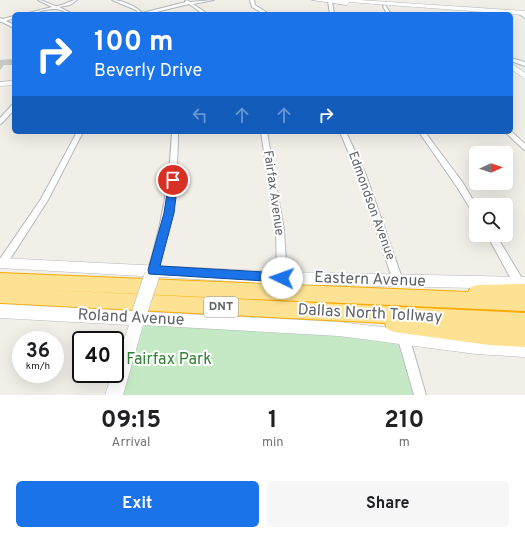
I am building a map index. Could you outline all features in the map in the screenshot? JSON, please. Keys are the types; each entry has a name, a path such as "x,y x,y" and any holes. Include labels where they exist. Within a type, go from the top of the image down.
{"highway":[{"name":"Dallas North Tollway","path":"1,269 395,289 525,303"},
{"path":"395,289 523,286"},
{"name":"Dallas North Tollway","path":"0,295 525,322"},
{"path":"325,312 436,330 489,336 525,338"}],"main road":[{"path":"314,0 462,12"},
{"path":"340,0 447,11 472,12"},
{"path":"430,0 447,11"},
{"path":"437,0 447,11"},
{"path":"513,14 523,14"},
{"path":"513,15 523,14"},
{"path":"513,68 525,77"},
{"path":"0,84 12,83"},
{"name":"Eastern Avenue","path":"1,269 282,278 395,289"},
{"path":"114,395 152,273"},
{"name":"Roland Avenue","path":"0,311 139,315 339,329 476,346 525,349"}],"street":[{"path":"40,0 67,12"},
{"path":"35,12 69,4 75,0"},
{"path":"114,0 137,9 141,12"},
{"path":"150,12 187,1 212,0"},
{"path":"252,0 253,6 264,12"},
{"path":"187,1 203,12"},
{"path":"330,1 330,12"},
{"path":"385,6 388,12"},
{"path":"1,20 12,17"},
{"path":"1,20 12,26"},
{"path":"513,60 525,64"},
{"path":"0,122 12,108"},
{"path":"1,269 44,200 79,134"},
{"path":"152,273 169,213 172,191 174,134"},
{"name":"Fairfax Avenue","path":"264,134 280,230 282,278"},
{"name":"Edmondson Avenue","path":"344,134 362,175 395,289"},
{"path":"423,134 469,200"},
{"path":"510,134 525,148"},
{"path":"495,242 523,286"},
{"path":"403,336 420,395"}],"green space":[{"name":"Fairfax Park","path":"146,325 306,332 398,344 413,395 122,395 142,329"}],"building":[{"path":"12,59 12,65 4,65 0,70 0,60"}],"route":[{"path":"173,180 169,213 153,270 282,278"}]}
